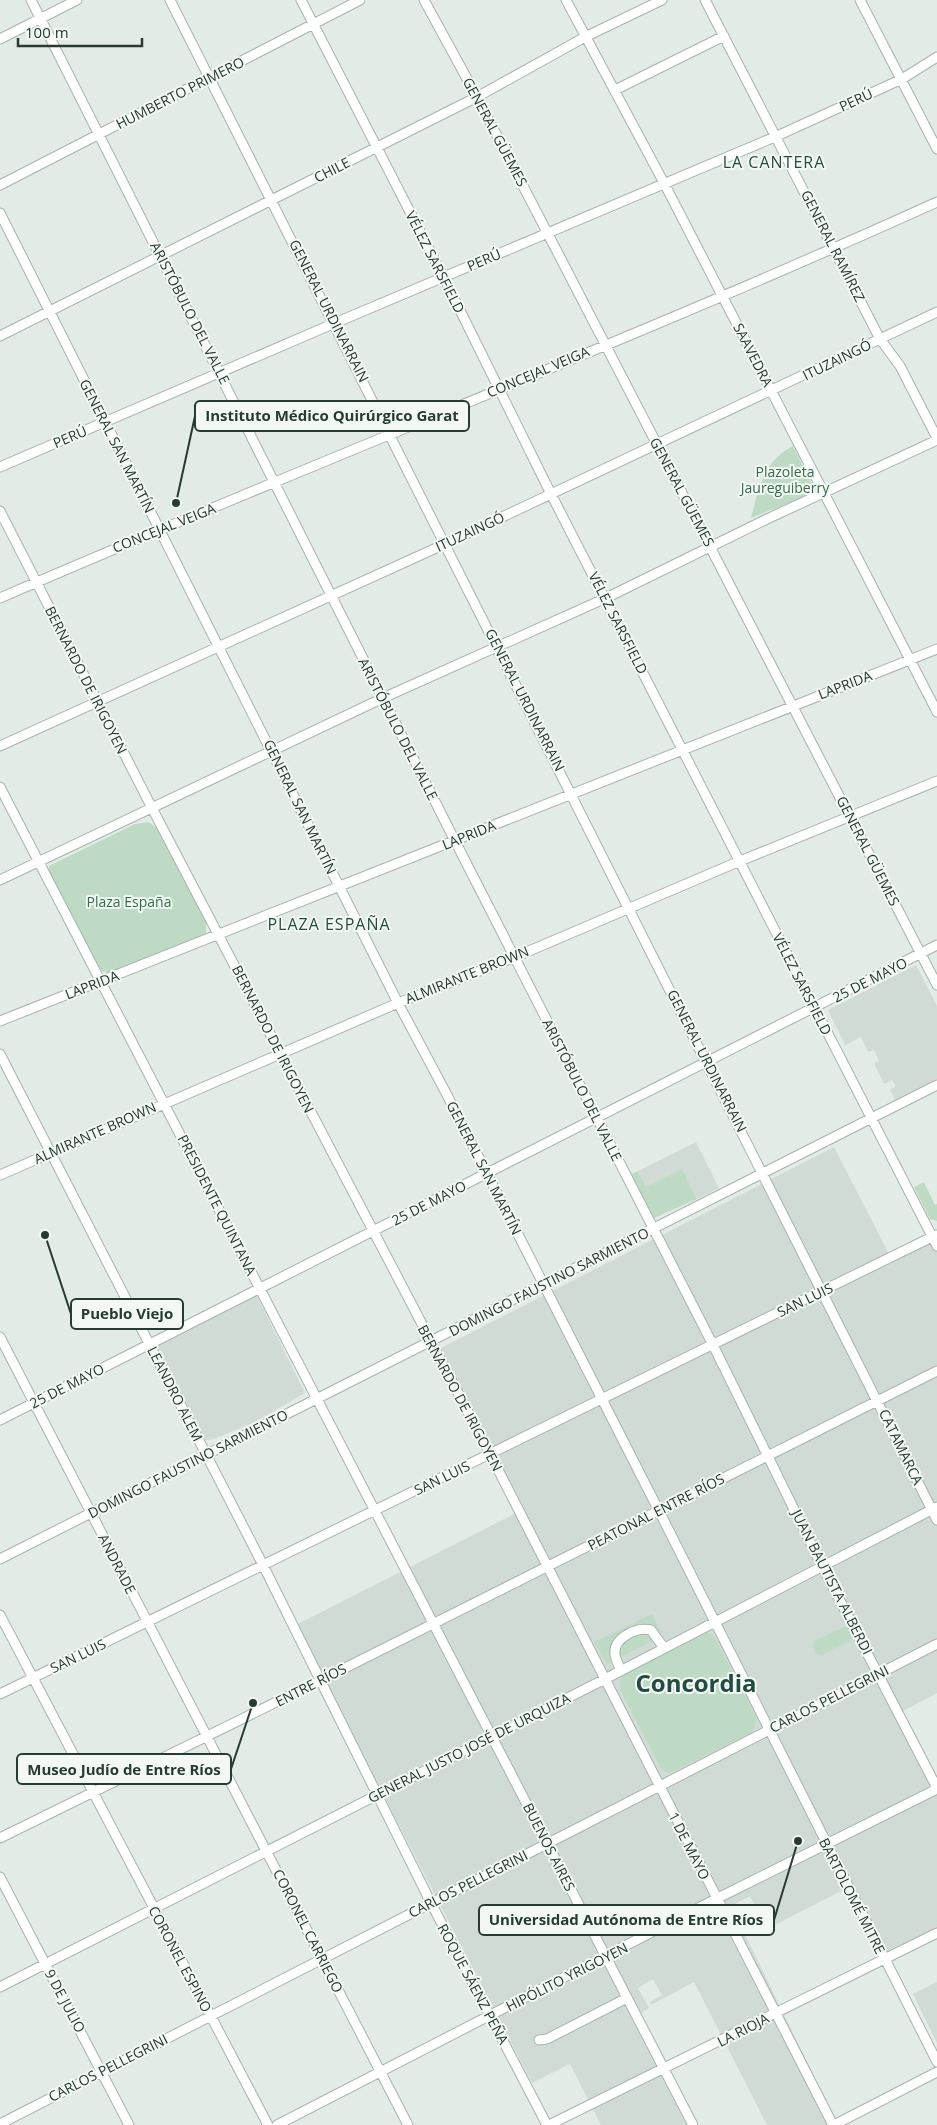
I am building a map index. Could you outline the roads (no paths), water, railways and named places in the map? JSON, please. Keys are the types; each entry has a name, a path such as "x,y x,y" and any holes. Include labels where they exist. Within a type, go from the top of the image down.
{"street":[{"name":"ARISTÓBULO DEL VALLE","path":"31,0 455,841 769,1456"},
{"path":"0,39 77,0"},
{"name":"GENERAL URDINARRAIN","path":"170,0 211,77 878,1400"},
{"name":"VÉLEZ SARSFIELD","path":"301,0 814,1009 935,1236 937,1246"},
{"name":"HUMBERTO PRIMERO","path":"0,185 360,0"},
{"name":"GENERAL GÜEMES","path":"424,0 606,344 937,985"},
{"name":"SAAVEDRA","path":"566,0 664,183 937,712"},
{"name":"CHILE","path":"0,336 477,97 585,37 662,0"},
{"name":"GENERAL RAMÍREZ","path":"705,0 777,136 880,339 900,366 937,439"},
{"path":"860,0 937,149"},
{"path":"615,90 724,36"},
{"name":"PERÚ","path":"0,467 777,136 902,79 937,57"},
{"name":"CONCEJAL VEIGA","path":"0,598 158,529 275,483 834,248 937,202"},
{"name":"GENERAL SAN MARTÍN","path":"0,213 340,888 659,1511"},
{"name":"ITUZAINGÓ","path":"0,746 445,544 937,312"},
{"path":"0,880 153,810 383,698 606,598 937,439"},
{"name":"BERNARDO DE IRIGOYEN","path":"0,512 547,1566"},
{"name":"LAPRIDA","path":"0,1021 340,888 684,751 793,705 937,649"},
{"name":"ALMIRANTE BROWN","path":"0,1174 398,1002 514,957 740,861 937,781"},
{"name":"PRESIDENTE QUINTANA","path":"0,787 433,1623"},
{"name":"25 DE MAYO","path":"0,1420 708,1063 937,945"},
{"name":"LEANDRO ALEM","path":"0,1054 263,1565 319,1681"},
{"name":"DOMINGO FAUSTINO SARMIENTO","path":"0,1559 654,1230 937,1085"},
{"name":"SAN LUIS","path":"0,1694 714,1346 935,1236"},
{"name":"ANDRADE","path":"0,1337 207,1737"},
{"path":"878,1400 937,1371"},
{"name":"PEATONAL ENTRE RÍOS","path":"433,1623 878,1400"},
{"name":"CATAMARCA","path":"878,1400 934,1508 937,1520"},
{"name":"JUAN BAUTISTA ALBERDI","path":"769,1456 822,1566 937,1789"},
{"name":"GENERAL JUSTO JOSÉ DE URQUIZA","path":"0,1987 492,1737 934,1508"},
{"name":"BARTOLOMÉ MITRE","path":"659,1511 937,2062"},
{"name":"1 DE MAYO","path":"547,1566 833,2125"},
{"name":"CORONEL ESPINO","path":"0,1615 268,2125"},
{"name":"ENTRE RÍOS","path":"0,1838 207,1737 433,1623"},
{"name":"BUENOS AIRES","path":"433,1623 692,2125"},
{"path":"621,1670 616,1660 615,1649 621,1639 630,1633 640,1629 651,1630 664,1648"},
{"name":"CARLOS PELLEGRINI","path":"0,2124 937,1644"},
{"name":"ROQUE SÁENZ PEÑA","path":"319,1681 431,1903 548,2125"},
{"name":"CORONEL CARRIEGO","path":"207,1737 408,2125"},
{"name":"HIPÓLITO YRIGOYEN","path":"277,2125 716,1899 827,1846 937,1789"},
{"name":"9 DE JULIO","path":"0,1877 129,2125"},
{"name":"LA RIOJA","path":"548,2125 664,2070 937,1933"},
{"path":"539,2040 546,2039 627,1998"},
{"path":"833,2125 937,2072"}],"place":[{"name":"Instituto Médico Quirúrgico Garat","path":"176,503"},
{"name":"Pueblo Viejo","path":"45,1235"},
{"name":"Museo Judío de Entre Ríos","path":"253,1703"},
{"name":"Universidad Autónoma de Entre Ríos","path":"798,1841"}],"district":[{"name":"LA CANTERA","path":"774,162"},
{"name":"PLAZA ESPAÑA","path":"329,924"},
{"name":"Concordia","path":"696,1684"}],"park label":[{"name":"Plazoleta Jaureguiberry","path":"785,480"},
{"name":"Plaza España","path":"129,902"}]}
